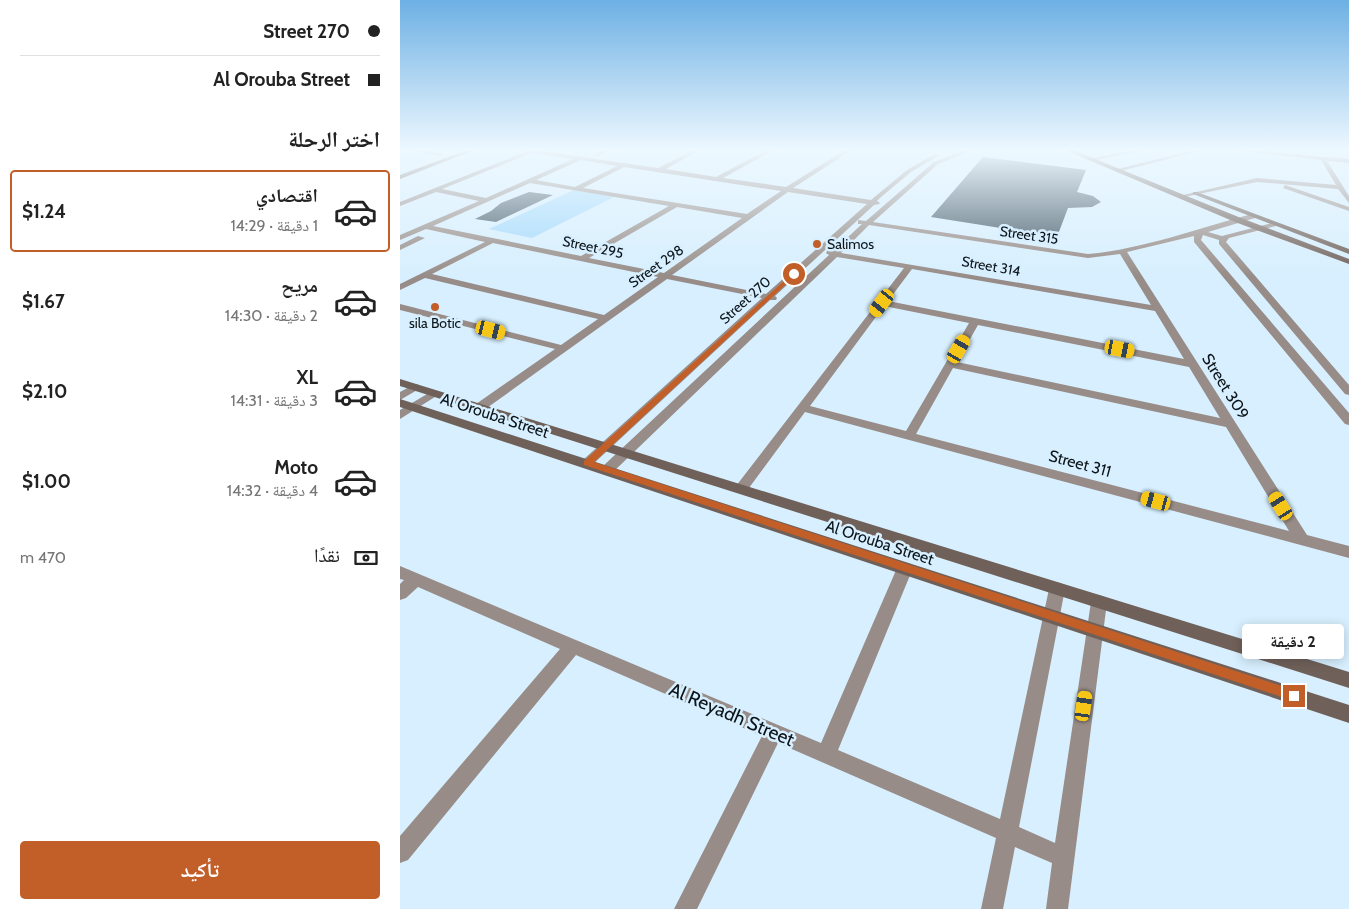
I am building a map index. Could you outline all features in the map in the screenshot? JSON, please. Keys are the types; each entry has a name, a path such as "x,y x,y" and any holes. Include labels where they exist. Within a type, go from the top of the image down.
{"street":[{"path":"400,204 429,192"},
{"path":"448,192 487,200"},
{"path":"400,238 504,192"},
{"path":"400,248 522,192"},
{"path":"596,192 750,217"},
{"name":"Street 298","path":"480,407 784,192"},
{"path":"829,192 890,201"},
{"name":"Street 270","path":"587,463 884,192"},
{"name":"Street 270","path":"607,470 900,192"},
{"path":"1170,192 1349,262"},
{"path":"1300,192 1349,209"},
{"path":"1181,197 1195,193 1349,252"},
{"path":"582,259 676,205"},
{"name":"Street 315","path":"852,221 1088,256 1122,251 1201,232 1252,216"},
{"path":"1273,224 1222,239 1201,232 1197,240 1349,421"},
{"name":"Street 295","path":"425,227 785,301"},
{"path":"1222,239 1224,246 1256,285 1349,392"},
{"path":"400,287 492,241"},
{"name":"Street 314","path":"819,251 1158,308"},
{"name":"Street 309","path":"1122,251 1302,539"},
{"path":"741,489 910,266"},
{"path":"425,275 606,318"},
{"path":"1234,285 1256,285"},
{"path":"882,303 1192,364"},
{"path":"400,307 564,348"},
{"path":"909,436 975,321"},
{"path":"1271,328 1294,328"},
{"path":"951,364 1230,424"},
{"path":"1311,376 1336,377"},
{"name":"Al Orouba Street","path":"400,382 1349,680"},
{"path":"400,396 416,387"},
{"path":"404,408 434,393"},
{"name":"Al Orouba Street","path":"404,408 587,463 1349,715"},
{"name":"Street 311","path":"803,408 1349,552"},
{"path":"826,755 905,568"},
{"path":"400,593 408,575"},
{"name":"Al Reyadh Street","path":"408,575 1064,857"},
{"path":"992,909 1057,589"},
{"path":"1056,909 1099,602"},
{"path":"400,852 573,646"},
{"path":"685,909 774,732"}],"shaded area":[{"path":"569,192 588,192 614,197 532,238 489,229"}],"building":[{"path":"528,192 553,195 496,222 475,219 491,211 501,203"},
{"path":"952,192 1079,192 1093,196 1101,202 1092,207 1068,208 1057,237 931,217"}],"place":[{"name":"Salimos","path":"817,244"},
{"name":"sila Botic","path":"435,307"}],"route":[{"path":"794,274 587,463 1294,696"}]}
